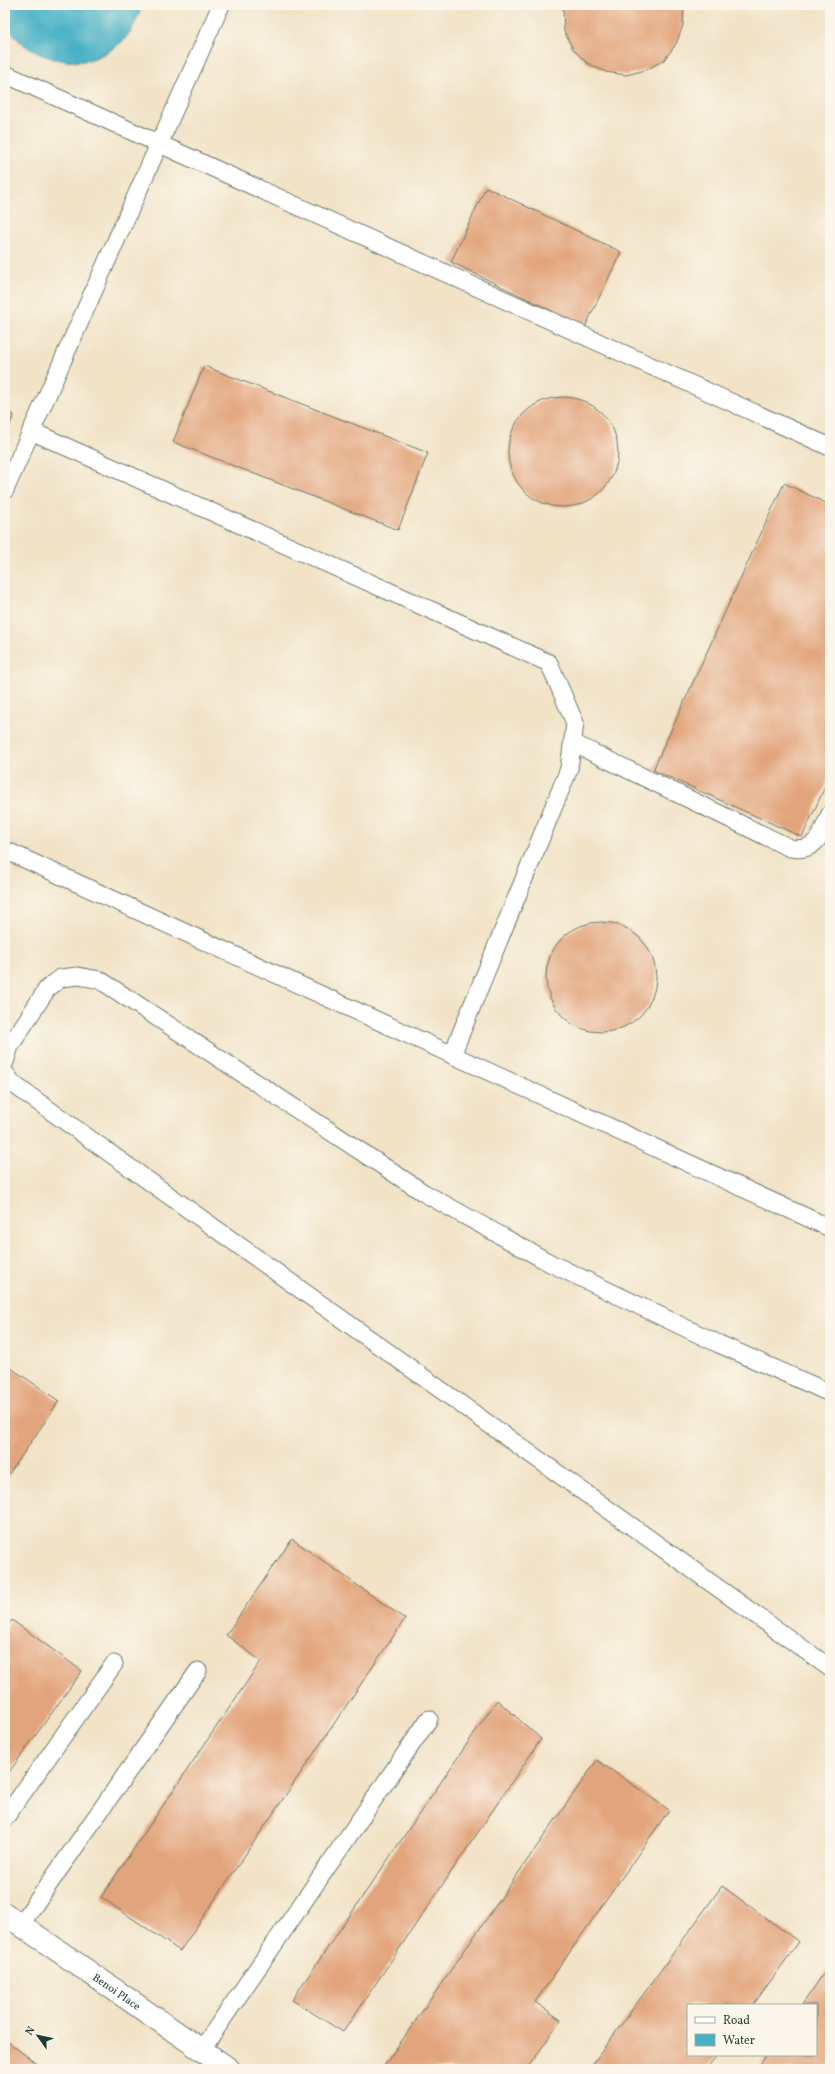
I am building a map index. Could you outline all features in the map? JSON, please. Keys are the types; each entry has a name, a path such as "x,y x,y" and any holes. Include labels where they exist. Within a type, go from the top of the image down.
{"street":[{"name":"Benoi Place","path":"13,1919 229,2069"}],"lane":[{"path":"5,490 221,5"},
{"path":"5,74 830,447"},
{"path":"31,431 549,662 575,723 569,769 452,1054"},
{"path":"573,743 790,848 801,850 811,847 821,833 830,814"},
{"path":"5,850 830,1228"},
{"path":"5,1062 10,1046 47,989 61,978 78,976 100,980 424,1193 550,1263 719,1344 830,1393"},
{"path":"5,1073 13,1084 830,1668"},
{"path":"5,1818 114,1664"},
{"path":"13,1919 198,1671"},
{"path":"202,2049 429,1719"}],"water":[{"path":"5,5 142,5 133,28 124,40 105,53 94,58 73,62 49,57 27,47 10,30 5,18"}],"building":[{"path":"463,5 483,5 483,6 475,7"},
{"path":"563,5 684,5 683,25 676,44 664,60 646,70 626,75 606,72 587,63 573,49 564,31"},
{"path":"486,187 621,252 585,327 451,262"},
{"path":"204,366 428,453 398,530 173,442"},
{"path":"563,397 584,401 594,406 602,413 609,421 614,431 618,452 614,473 609,483 602,491 594,498 584,503 563,507 542,503 532,498 524,491 517,483 512,473 508,452 512,431 517,421 524,413 532,406 542,401"},
{"path":"5,411 14,415 5,435"},
{"path":"784,483 830,505 830,776 802,837 653,770"},
{"path":"601,922 622,926 632,931 640,938 647,946 652,956 656,977 652,998 647,1008 640,1016 632,1023 622,1028 601,1032 580,1028 570,1023 562,1016 555,1008 550,998 546,977 550,956 555,946 562,938 570,931 580,926"},
{"path":"5,1364 59,1401 7,1477 5,1476"},
{"path":"292,1539 405,1619 180,1951 101,1897 261,1661 226,1635"},
{"path":"12,1620 82,1671 7,1775 5,1774 5,1629"},
{"path":"497,1700 541,1739 343,2032 292,2000"},
{"path":"597,1760 669,1810 535,2002 561,2020 527,2069 382,2069"},
{"path":"722,1886 799,1942 754,2004 687,2004 687,2056 716,2056 706,2069 589,2069"},
{"path":"830,1964 830,2069 757,2069 766,2056 817,2056 817,2004 803,2004"},
{"path":"5,2040 44,2069 5,2069"}]}
